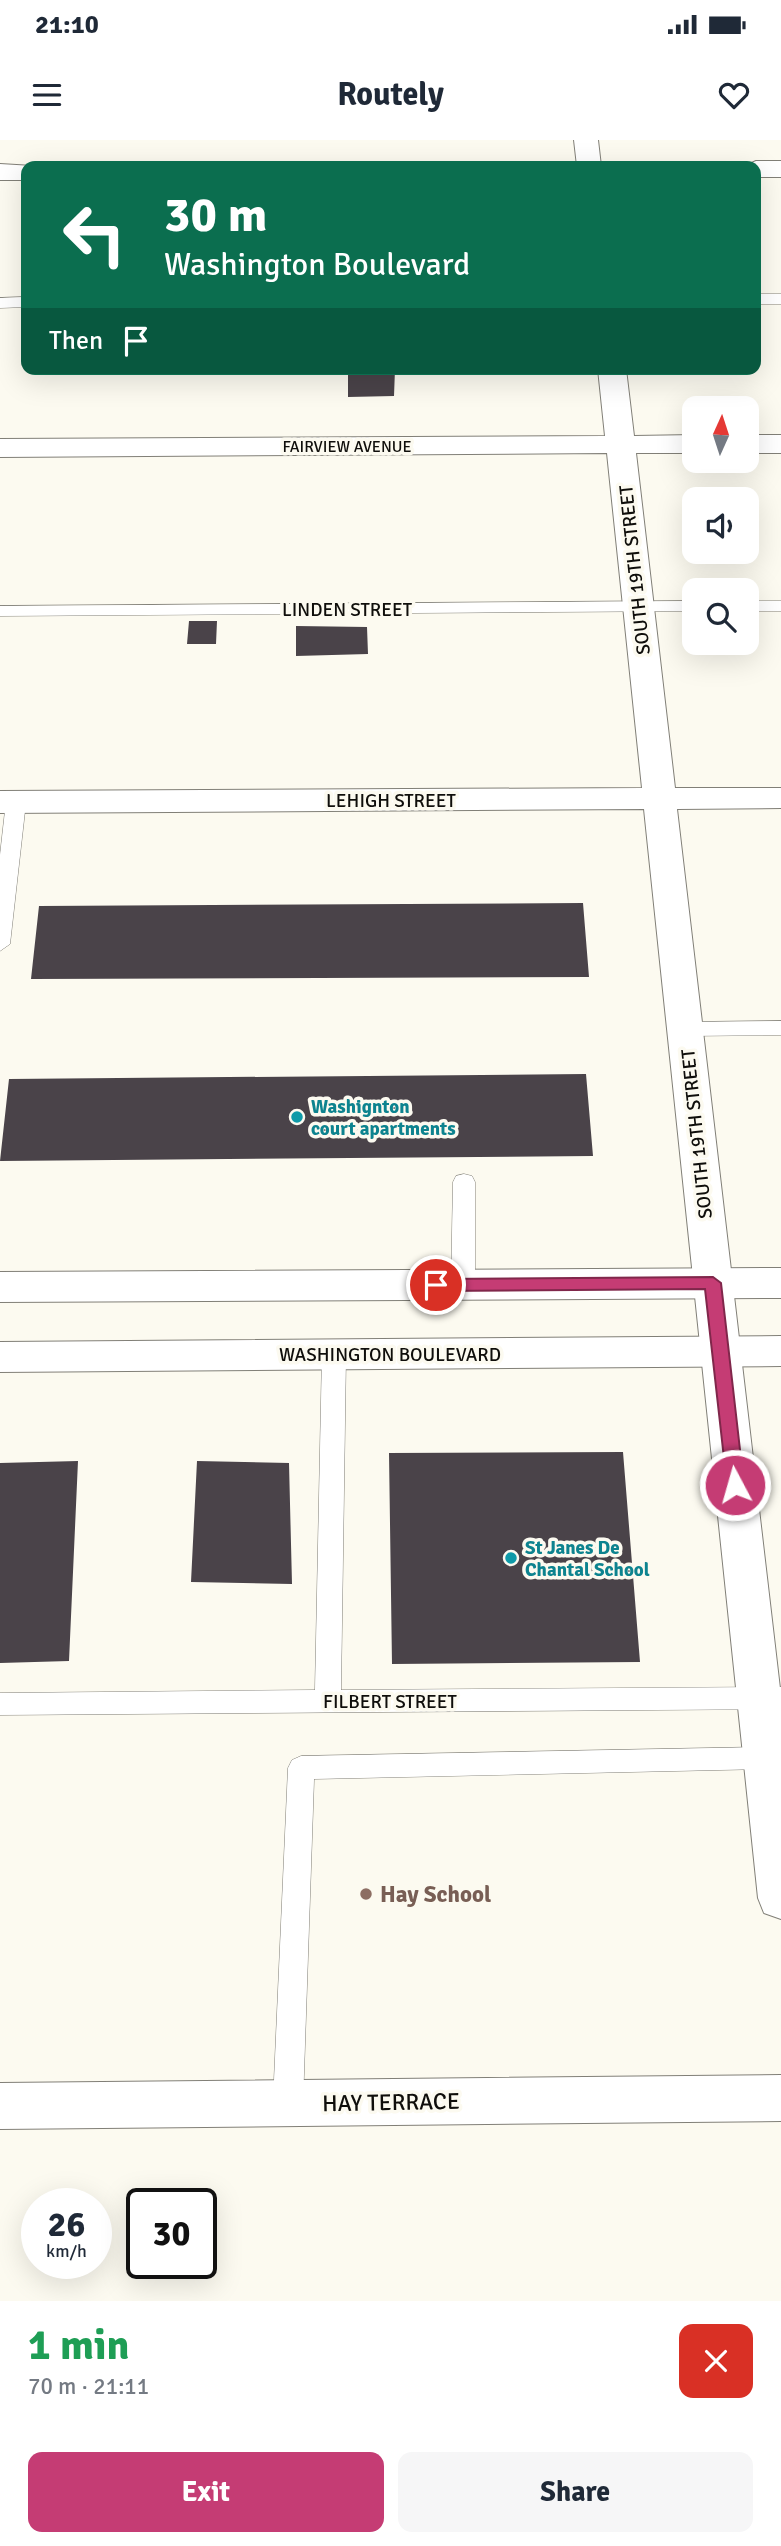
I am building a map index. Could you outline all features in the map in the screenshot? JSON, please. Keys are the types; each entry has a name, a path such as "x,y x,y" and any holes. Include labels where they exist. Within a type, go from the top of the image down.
{"street":[{"path":"586,140 588,161"},
{"path":"761,169 781,169"},
{"path":"0,172 21,172"},
{"name":"SOUTH 19TH STREET","path":"613,375 720,1352 770,1698 765,1758 781,1898"},
{"name":"FAIRVIEW AVENUE","path":"0,448 682,444"},
{"path":"760,444 781,444"},
{"name":"LEHIGH STREET","path":"8,802 781,798"},
{"path":"0,1287 781,1283"},
{"name":"WASHINGTON BOULEVARD","path":"0,1357 781,1351"},
{"name":"HAY TERRACE","path":"0,2106 781,2098"}],"lane":[{"path":"761,299 781,299"},
{"path":"0,303 21,302"},
{"path":"759,606 781,606"},
{"name":"LINDEN STREET","path":"0,611 682,607"},
{"path":"0,944 8,802"},
{"path":"685,1029 781,1028"},
{"path":"463,1285 464,1182"},
{"path":"328,1702 334,1354"},
{"name":"FILBERT STREET","path":"0,1704 770,1698"},
{"path":"288,2103 301,1768 765,1758"}],"building":[{"path":"348,375 395,375 394,396 348,397"},
{"path":"189,621 217,621 216,644 187,644"},
{"path":"296,626 367,627 368,654 296,656"},
{"path":"583,903 589,977 31,979 39,906"},
{"name":"Washignton court apartments","path":"586,1074 593,1156 0,1161 9,1079"},
{"name":"St Janes De Chantal School","path":"623,1452 640,1662 392,1664 389,1453"},
{"path":"78,1461 69,1661 0,1663 0,1463"},
{"path":"197,1461 289,1463 292,1584 191,1582"}],"place":[{"name":"Washignton court apartments","path":"297,1117"},
{"name":"St Janes De Chantal School","path":"511,1558"},
{"name":"Hay School","path":"366,1894"}],"route":[{"path":"436,1285 713,1283 735,1485"}]}
